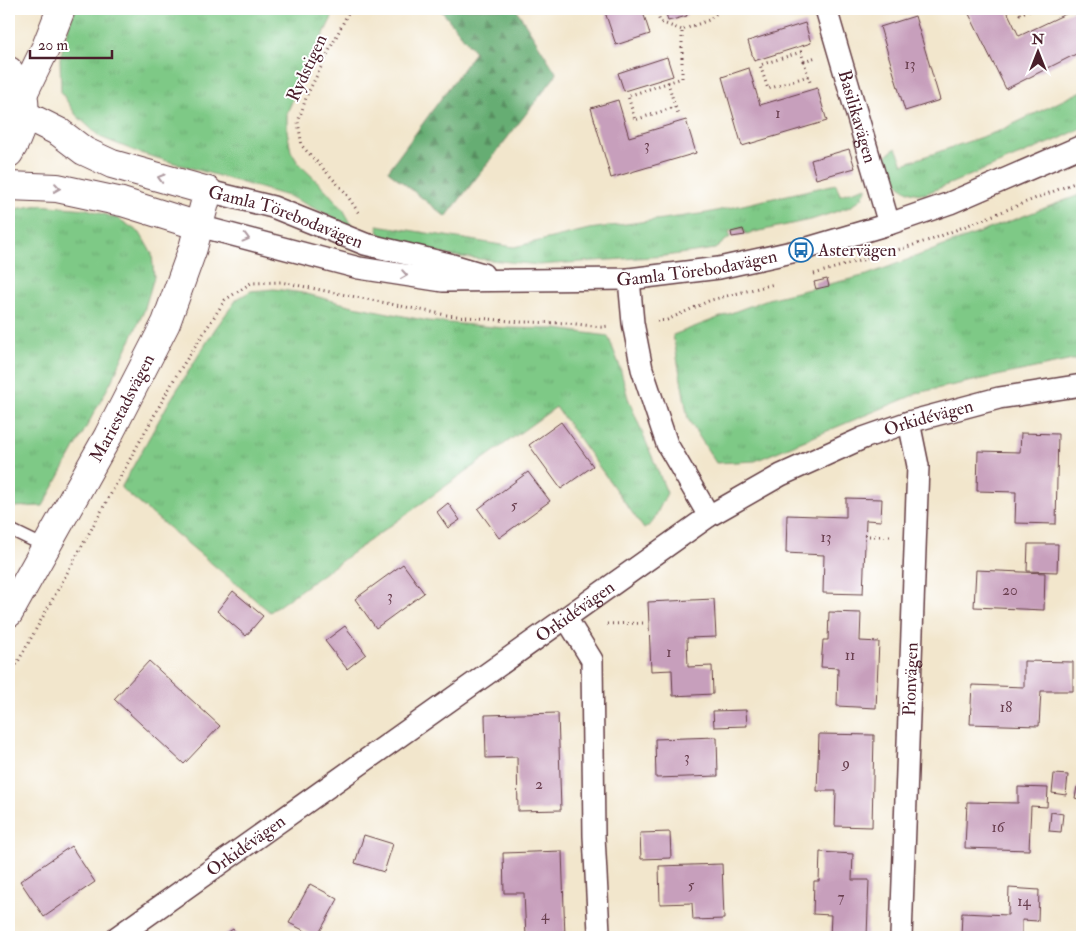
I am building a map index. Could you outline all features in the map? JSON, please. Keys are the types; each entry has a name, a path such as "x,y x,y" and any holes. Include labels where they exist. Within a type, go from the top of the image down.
{"street":[{"path":"9,153 21,127 23,104 61,9"},
{"name":"Basilikavägen","path":"826,9 889,224"},
{"path":"9,71 23,104"},
{"name":"Gamla Törebodavägen","path":"23,104 84,151 112,164 272,208 365,244 449,264 502,280"},
{"name":"Gamla Törebodavägen","path":"9,186 57,188 122,202 199,226 359,268 443,281 629,279 719,268 801,250 889,224 950,203 1082,146"},
{"name":"Mariestadsvägen","path":"9,613 112,428 166,324 193,248 208,191"},
{"path":"629,279 633,324 642,369 667,444 709,516"},
{"name":"Orkidévägen","path":"125,935 709,516 781,475 863,438 909,422 999,398 1082,385"},
{"name":"Pionvägen","path":"902,937 918,466 909,422"},
{"path":"566,618 592,660 594,836 600,937"}],"lane":[{"path":"11,534 46,547"}],"path":[{"name":"Rydstigen","path":"350,9 307,95 298,122 302,146 345,192 363,221"},
{"path":"656,9 660,22 682,30 708,20 720,10"},
{"path":"1017,9 1020,14 1031,9"},
{"path":"675,107 635,120 628,96 682,78 682,30"},
{"path":"804,61 838,50"},
{"path":"808,76 768,89 760,65 801,52 811,85"},
{"path":"668,82 679,116"},
{"path":"9,678 176,376 225,300 251,283 281,282 446,315 521,322 568,322 601,327"},
{"path":"869,536 893,536"},
{"path":"607,624 644,623"}],"green space":[{"path":"76,9 336,9 287,113 287,131 291,151 298,163 343,209 353,227 291,197 140,153 100,137 76,115 61,92 60,58 70,22"},
{"path":"440,9 516,9 557,74 446,217 388,171 475,52"},
{"path":"1082,91 1082,128 925,194 903,188 895,178 886,156 896,148 903,164 999,131"},
{"path":"836,184 840,195 867,187 862,198 850,207 814,219 746,234 743,228 729,231 730,237 715,249 665,256 539,265 451,256 389,241 379,233 377,225 514,247 589,229 707,213"},
{"path":"1082,194 1082,358 921,392 755,461 716,463 688,419 673,335 768,299 867,275"},
{"path":"39,205 87,209 119,219 140,233 152,254 154,277 144,311 111,382 43,506 10,507 9,210"},
{"path":"274,289 303,293 349,305 428,321 504,328 556,329 608,336 619,364 628,398 667,493 652,523 644,529 556,407 270,612 121,488 168,404 215,329 237,299 251,291"}],"building":[{"path":"604,9 642,9 650,34 616,45"},
{"path":"665,9 685,9 687,16 668,21"},
{"path":"974,9 1006,9 1019,36 1076,9 1082,21 1082,51 1006,89 968,12"},
{"path":"915,16 940,100 905,111 880,27"},
{"path":"805,23 811,43 754,61 748,41"},
{"path":"667,57 673,76 624,91 618,73"},
{"path":"749,68 760,105 817,88 827,121 742,146 722,77"},
{"path":"618,100 629,137 686,120 696,153 611,178 591,108"},
{"path":"849,149 855,168 816,179 811,160"},
{"path":"743,229 745,235 732,237 731,232"},
{"path":"827,279 829,286 816,289 814,282"},
{"path":"561,422 593,466 561,489 529,445"},
{"path":"1021,433 1058,434 1056,524 1015,523 1016,492 977,491 978,451 1020,452"},
{"path":"528,472 550,501 499,538 478,509"},
{"path":"846,498 882,499 881,521 866,520 863,594 823,593 824,555 786,553 787,515 846,517"},
{"path":"448,503 460,520 448,528 437,512"},
{"path":"1028,544 1058,544 1057,572 1027,571"},
{"path":"403,564 424,593 376,628 355,599"},
{"path":"976,570 1045,573 1044,610 974,607"},
{"path":"233,591 263,616 246,636 217,611"},
{"path":"714,599 716,637 687,638 688,667 712,666 713,694 673,696 672,670 651,671 648,602"},
{"path":"829,612 861,613 860,641 879,642 876,708 837,706 838,668 821,667 823,640 828,640"},
{"path":"345,626 366,654 347,669 325,641"},
{"path":"149,661 220,726 184,764 114,699"},
{"path":"1024,661 1073,662 1073,691 1041,691 1039,726 970,724 972,685 1024,687"},
{"path":"746,710 747,726 714,727 713,711"},
{"path":"558,713 561,810 518,811 517,757 486,758 485,715"},
{"path":"819,734 874,735 872,827 835,826 836,791 817,791"},
{"path":"717,737 718,776 656,778 655,739"},
{"path":"1054,774 1068,775 1066,795 1052,793"},
{"path":"1018,787 1048,788 1047,807 1031,806 1029,850 965,848 967,802 1018,803"},
{"path":"1077,787 1082,788 1082,800 1075,798"},
{"path":"1051,812 1063,814 1061,832 1049,831"},
{"path":"670,832 671,858 641,859 640,833"},
{"path":"364,835 393,844 384,872 355,863"},
{"path":"71,846 95,882 44,917 20,881"},
{"path":"562,851 565,937 526,937 524,893 504,893 503,853"},
{"path":"820,852 853,854 852,880 869,880 867,937 830,937 831,915 813,914 814,881 819,881"},
{"path":"722,864 724,919 693,920 692,903 660,904 659,866"},
{"path":"310,884 338,899 317,937 289,923"},
{"path":"1009,888 1039,890 1038,921 1022,920 1022,937 961,937 962,913 1008,915"},
{"path":"233,929 239,937 221,937"}],"place":[{"name":"Astervägen","path":"801,250"}]}
